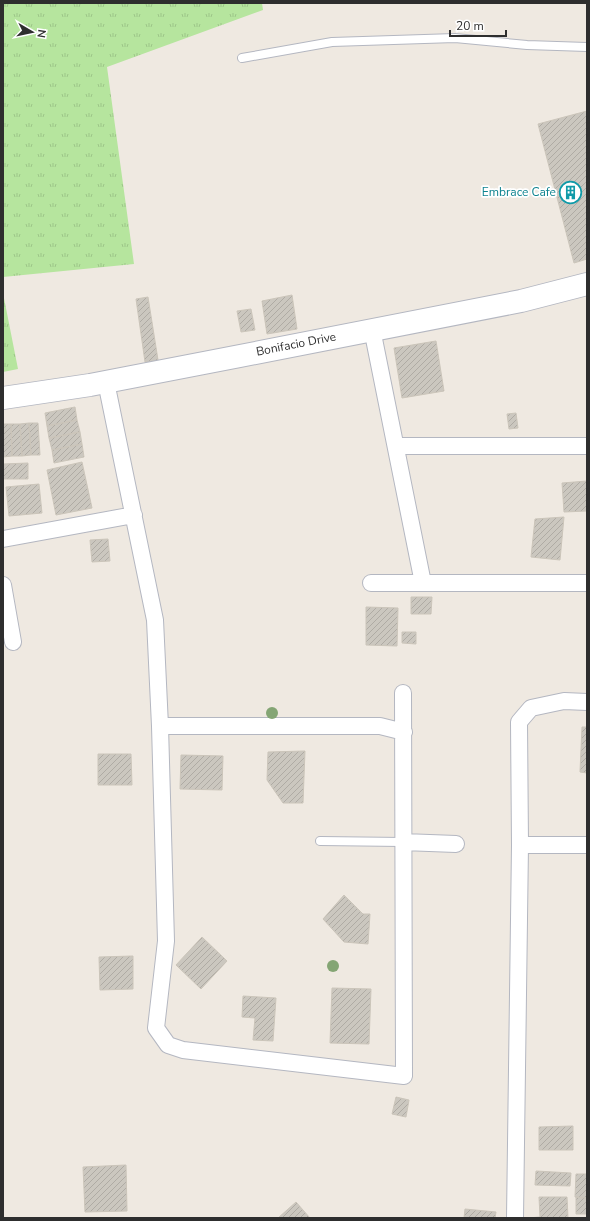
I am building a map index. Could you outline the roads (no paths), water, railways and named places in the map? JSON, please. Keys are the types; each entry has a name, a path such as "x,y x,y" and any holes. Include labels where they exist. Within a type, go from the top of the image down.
{"street":[{"name":"Bonifacio Drive","path":"3,398 106,382 521,301 587,284"},
{"path":"372,329 424,583"},
{"path":"106,382 155,620 160,726 166,941 156,1028 168,1045 182,1050 404,1076 402,842 404,732 403,693"},
{"path":"396,446 587,446"},
{"path":"3,539 134,515"},
{"path":"371,583 587,583"},
{"path":"3,585 12,642"},
{"path":"515,1218 520,845 519,722 531,708 564,701 587,702"},
{"path":"160,726 380,726 404,732"},
{"path":"402,842 456,844"},
{"path":"520,845 587,845"}],"lane":[{"path":"242,58 332,42 455,38 527,45 587,47"},
{"path":"320,841 402,842"}],"place":[{"name":"Embrace Cafe","path":"571,192"}]}
